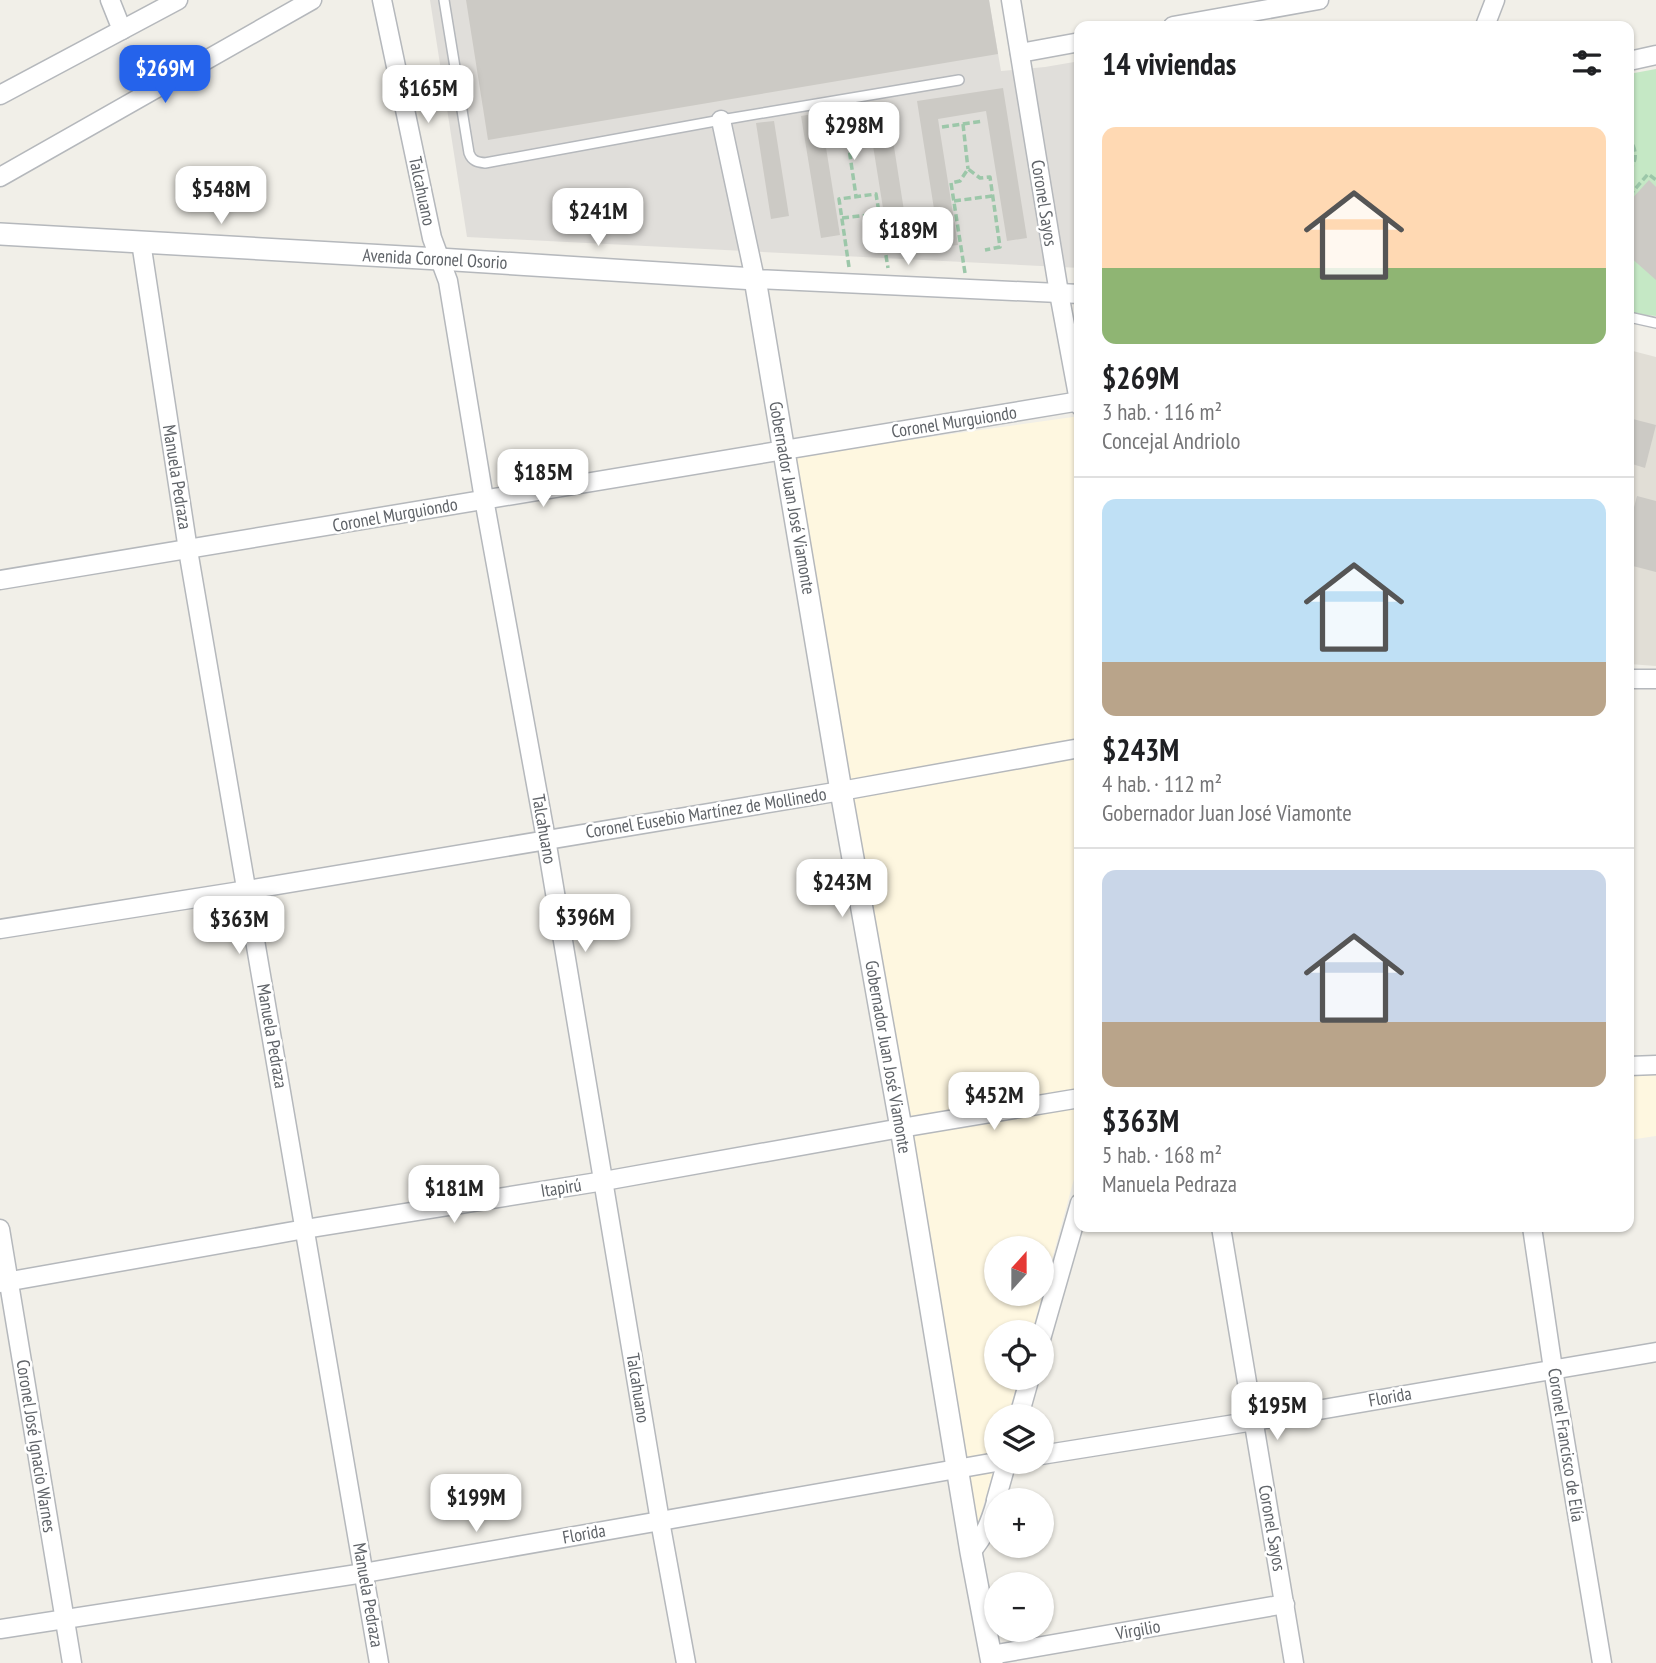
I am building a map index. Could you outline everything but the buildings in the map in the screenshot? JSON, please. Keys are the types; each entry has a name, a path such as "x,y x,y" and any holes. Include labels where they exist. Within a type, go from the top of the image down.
{"street":[{"path":"110,0 122,30"},
{"path":"0,95 178,0"},
{"path":"0,177 312,0"},
{"name":"Talcahuano","path":"382,0 432,238 448,281 686,1663"},
{"name":"Coronel Sayos","path":"1011,0 1074,375"},
{"path":"1201,21 1319,0"},
{"path":"1487,21 1495,0"},
{"path":"1020,53 1074,43"},
{"path":"1634,60 1656,55"},
{"name":"Gobernador Juan José Viamonte","path":"721,120 755,279 971,1552 992,1659"},
{"name":"Avenida Coronel Osorio","path":"0,234 755,279 1074,294"},
{"name":"Manuela Pedraza","path":"141,242 188,550 379,1663"},
{"name":"Coronel Murguiondo","path":"0,580 1074,403"},
{"path":"1634,679 1656,679"},
{"name":"Coronel Eusebio Martínez de Mollinedo","path":"0,929 841,791 1074,749"},
{"path":"1634,1066 1656,1065"},
{"name":"Itapirú","path":"4,1282 1074,1099"},
{"path":"1046,1320 1074,1224"},
{"name":"Coronel José Ignacio Warnes","path":"0,1229 4,1282 72,1663"},
{"name":"Coronel Sayos","path":"1222,1232 1294,1663"},
{"name":"Coronel Francisco de Elía","path":"1533,1232 1602,1663"},
{"name":"Florida","path":"1054,1453 1656,1352"},
{"name":"Florida","path":"0,1629 364,1573 984,1464"},
{"path":"971,1552 984,1534"},
{"name":"Virgilio","path":"992,1659 1285,1604"}],"lane":[{"path":"444,0 469,153 471,159 478,162 485,163 959,80"},
{"path":"1634,318 1656,323"}],"path":[{"path":"942,127 983,121"},
{"path":"963,124 968,169 960,181 951,183 967,289"},
{"path":"829,144 867,140"},
{"path":"848,142 856,196"},
{"path":"968,169 980,178 989,177 1000,247 985,250"},
{"path":"1634,190 1648,174 1656,180"},
{"path":"852,283 839,199 876,194 891,285"},
{"path":"954,201 992,196"},
{"path":"842,218 879,214"}],"shaded area":[{"path":"430,0 989,0 1001,71 1074,62 1074,268 467,237"},
{"path":"1634,351 1656,357 1656,666 1634,664"},
{"path":"1074,417 1074,1179 1054,1252 1054,1236 984,1236 984,1306 1039,1306 1035,1320 984,1320 984,1390 1015,1390 1011,1404 984,1404 984,1474 992,1474 988,1488 984,1488 984,1503 978,1524 781,458"},
{"path":"1656,1073 1656,1136 1634,1139 1634,1074"}],"green space":[{"path":"1656,69 1656,316 1634,314 1634,73"}]}
